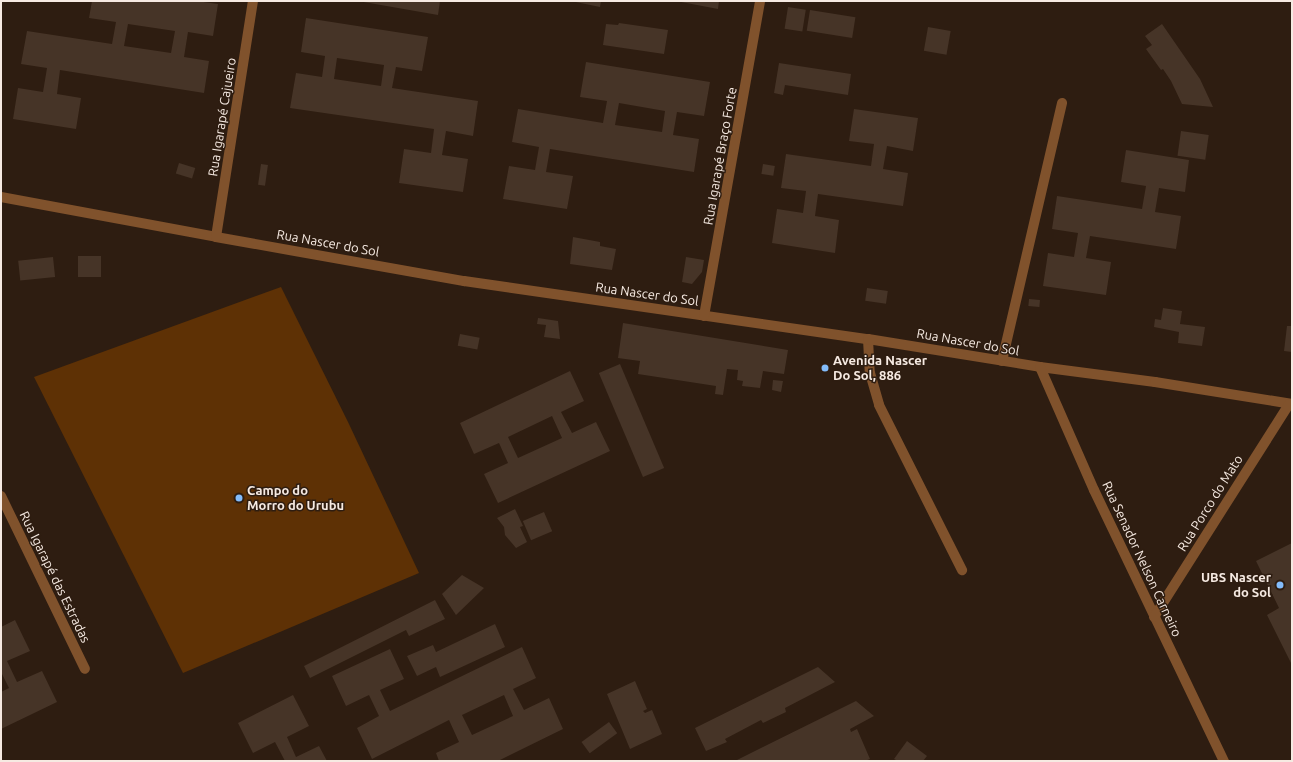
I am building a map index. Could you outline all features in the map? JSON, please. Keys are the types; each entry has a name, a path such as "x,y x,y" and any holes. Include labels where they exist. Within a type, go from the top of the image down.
{"street":[{"name":"Rua Igarapé Cajueiro","path":"216,237 253,1"},
{"name":"Rua Igarapé Braço Forte","path":"704,316 760,1"},
{"path":"1002,361 1062,103"},
{"name":"Rua Nascer do Sol","path":"1,197 216,237 464,280 868,339 1040,367 1155,382 1290,404"},
{"path":"868,339 870,373 879,405 962,570"},
{"name":"Rua Senador Nelson Carneiro","path":"1040,367 1094,490 1224,761"},
{"name":"Rua Porco do Mato","path":"1154,616 1290,404"},
{"name":"Rua Igarapé das Estradas","path":"1,496 85,669"}],"shaded area":[{"name":"Campo do Morro do Urubu","path":"281,287 348,422 419,573 183,673 34,377"}],"building":[{"path":"92,1 196,1 218,4 213,36 188,32 184,57 209,61 204,93 60,70 57,94 81,98 76,129 13,119 18,88 43,92 47,68 21,64 27,31 112,44 116,22 89,18","holes":["128,24 175,31 171,53 124,46"]},
{"path":"358,1 440,1 438,15"},
{"path":"571,1 601,1 600,7"},
{"path":"676,1 719,1 718,9"},
{"path":"788,7 806,10 802,32 785,29"},
{"path":"810,10 855,17 852,38 807,31"},
{"path":"306,18 428,37 422,71 396,67 392,88 478,101 473,136 446,131 442,155 468,159 463,192 399,183 404,149 431,153 434,129 290,108 296,73 322,77 325,56 301,52","holes":["337,58 384,65 381,86 334,79"]},
{"path":"619,23 668,30 664,54 603,45 606,24 618,25"},
{"path":"1162,24 1200,79 1213,107 1182,104 1171,81 1146,49 1152,45 1145,36"},
{"path":"928,27 951,31 946,55 924,51"},
{"path":"586,62 710,82 704,116 677,112 673,135 699,139 694,172 550,149 546,172 573,176 567,209 503,199 509,166 535,170 539,147 512,142 518,109 603,123 607,101 580,97","holes":["619,103 665,111 662,132 615,125"]},
{"path":"779,63 851,74 848,95 785,85 783,95 774,93"},
{"path":"854,109 918,118 913,151 887,146 883,169 908,173 903,206 818,194 815,216 839,220 835,253 772,243 777,209 803,213 806,191 781,188 786,154 871,166 874,144 849,141"},
{"path":"1181,131 1209,135 1205,160 1178,156"},
{"path":"1126,150 1189,160 1185,192 1159,188 1155,212 1181,216 1176,249 1090,236 1086,258 1111,262 1106,295 1043,286 1048,253 1074,257 1078,233 1052,229 1057,196 1142,209 1146,186 1121,182"},
{"path":"179,163 195,168 192,178 176,174"},
{"path":"261,164 268,165 265,186 258,185"},
{"path":"763,164 775,166 773,176 761,174"},
{"path":"573,237 600,242 600,246 616,249 612,270 570,264"},
{"path":"78,256 101,256 101,277 78,277"},
{"path":"53,257 55,277 20,281 18,261"},
{"path":"686,257 704,260 702,272 692,284 682,282"},
{"path":"867,288 888,291 886,304 865,301"},
{"path":"1029,299 1040,300 1039,307 1028,306"},
{"path":"1163,308 1182,311 1180,324 1205,327 1202,346 1178,343 1179,332 1154,327 1155,319 1161,320"},
{"path":"538,318 558,321 560,339 544,337 546,325 537,324"},
{"path":"623,323 788,350 784,374 763,371 760,388 742,386 743,381 737,380 738,370 727,369 723,395 715,394 716,386 638,374 640,361 618,358"},
{"path":"1287,326 1292,326 1292,352 1284,351"},
{"path":"460,334 480,338 477,350 458,346"},
{"path":"620,364 664,468 643,477 599,373"},
{"path":"570,371 584,401 561,412 572,433 596,422 610,451 498,503 484,474 508,463 499,443 474,454 460,423","holes":["552,416 562,438 518,458 508,437"]},
{"path":"773,380 783,381 781,392 772,390"},
{"path":"515,509 523,526 520,527 527,542 516,548 505,535 504,527 497,518"},
{"path":"544,512 552,531 531,540 523,521"},
{"name":"UBS Nascer do Sol","path":"1292,543 1292,665 1267,615 1279,608 1256,561"},
{"path":"462,575 484,588 456,615 442,594"},
{"path":"435,600 445,619 409,636 406,630 310,678 304,666"},
{"path":"15,620 30,651 7,661 17,682 42,671 57,702 1,729 1,692 9,688 1,672 1,627"},
{"path":"495,624 505,647 440,677 436,667 417,676 407,656 433,645 436,652"},
{"path":"522,647 536,678 513,689 524,710 549,698 563,729 498,761 439,761 436,753 459,742 449,720 372,759 357,728 379,716 369,695 346,706 332,676 390,649 404,679 380,690 390,711","holes":["504,695 513,716 472,735 462,715"]},
{"path":"818,667 835,682 785,708 786,712 763,723 761,720 725,739 727,742 706,751 695,728"},
{"path":"635,681 647,709 643,711 645,713 652,710 662,734 630,749 607,694"},
{"path":"293,695 309,726 287,737 296,757 319,746 327,761 285,761 275,742 253,753 238,723"},
{"path":"856,701 874,716 850,729 851,732 857,729 870,759 865,761 737,760"},
{"path":"609,722 617,733 590,753 581,742"},
{"path":"907,741 927,756 923,761 898,761 894,759"}],"place":[{"name":"Avenida Nascer Do Sol, 886","path":"825,368"},
{"name":"Campo do Morro do Urubu","path":"239,498"},
{"name":"UBS Nascer do Sol","path":"1280,585"}]}
